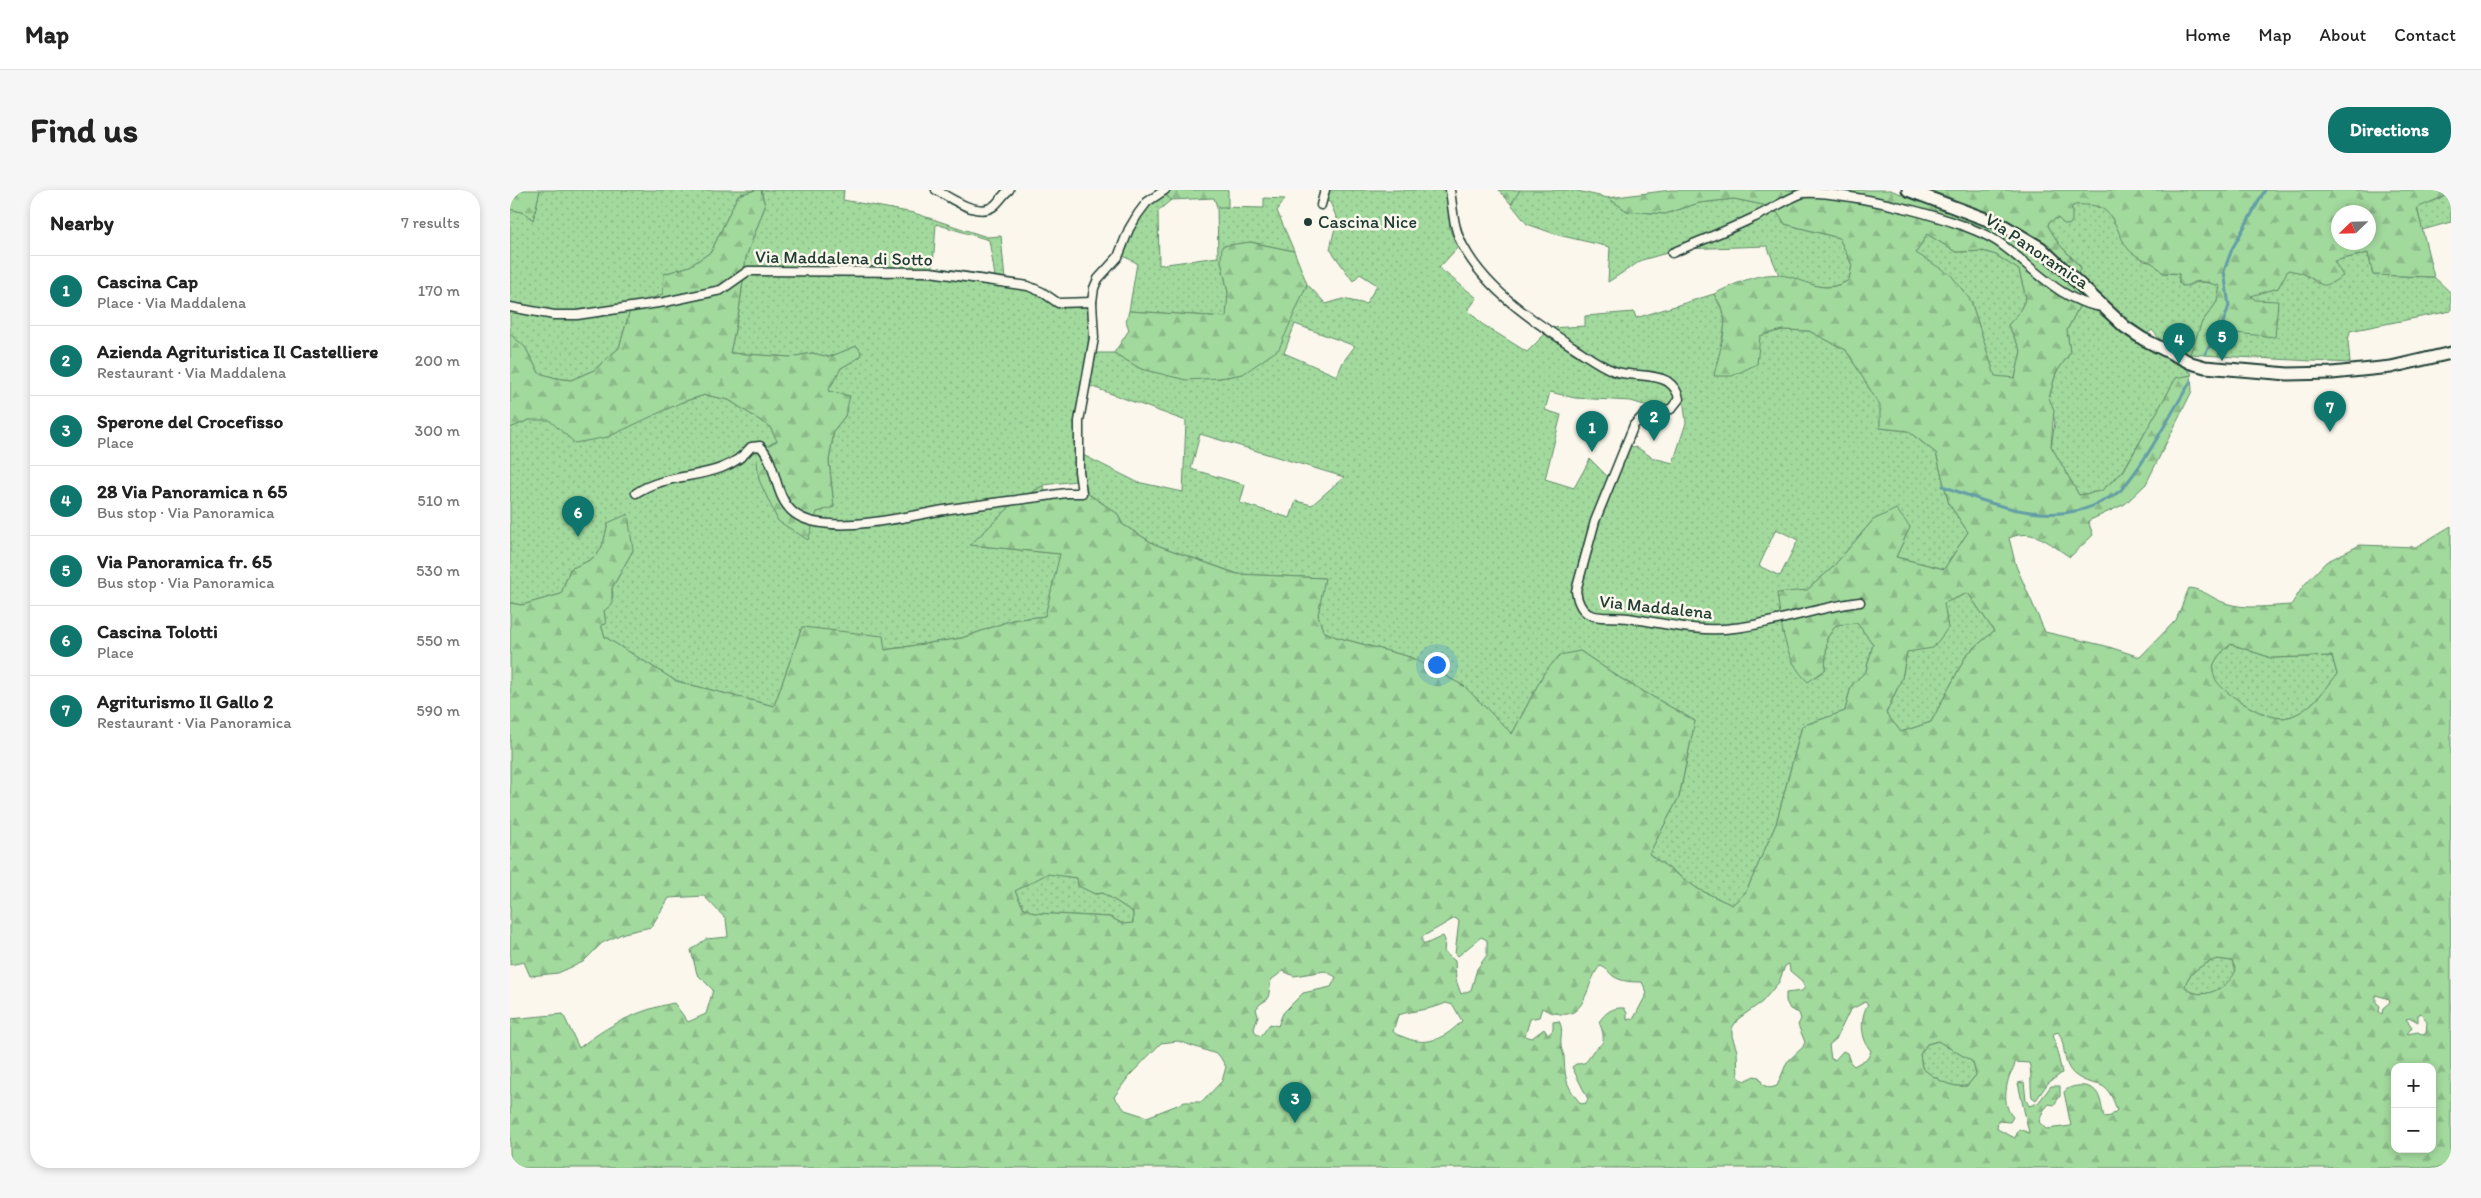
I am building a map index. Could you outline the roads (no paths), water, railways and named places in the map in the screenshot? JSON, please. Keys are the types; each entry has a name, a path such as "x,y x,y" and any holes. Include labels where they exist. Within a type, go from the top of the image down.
{"street":[{"path":"936,190 981,210 994,206 1009,190"},
{"path":"636,493 645,487 667,479 711,473 743,457 751,447 760,446 768,453 782,498 794,513 814,522 877,523 950,509 1066,493 1082,493 1079,471 1079,421 1094,338 1092,302 1098,279 1118,257 1129,229 1147,202 1165,190"},
{"path":"1321,205 1325,190"},
{"name":"Via Maddalena","path":"1450,190 1453,220 1462,244 1469,257 1501,294 1549,331 1600,365 1626,374 1666,381 1675,389 1679,396 1679,400 1671,409 1645,414 1634,425 1587,545 1576,591 1577,599 1586,612 1592,617 1627,618 1679,627 1732,629 1860,602"},
{"name":"Via Panoramica","path":"1908,190 2004,226 2041,248 2102,307 2143,339 2174,356 2205,367 2288,374 2341,373 2391,368 2451,353"},
{"name":"Via Panoramica","path":"1672,254 1756,217 1804,193 1845,191 1912,207 1976,229 2000,243 2067,296 2088,305 2102,307"},
{"name":"Via Maddalena di Sotto","path":"510,307 554,315 577,315 665,302 721,290 748,271 930,272 1028,286 1042,292 1058,303 1092,302"}],"waterway":[{"path":"2205,354 2223,323 2229,306 2224,271 2232,249 2265,190"},
{"path":"1943,486 1982,500 2024,511 2065,513 2086,509 2121,490 2131,478 2191,381"}],"place":[{"name":"Cascina Nice","path":"1308,222"},
{"name":"Via Panoramica fr. 65","path":"2222,361"},
{"name":"28 Via Panoramica n 65","path":"2179,364"},
{"name":"Agriturismo Il Gallo 2","path":"2330,432"},
{"name":"Azienda Agrituristica Il Castelliere","path":"1654,441"},
{"name":"Cascina Cap","path":"1592,452"},
{"name":"Cascina Tolotti","path":"578,537"},
{"name":"Sperone del Crocefisso","path":"1295,1123"}]}
